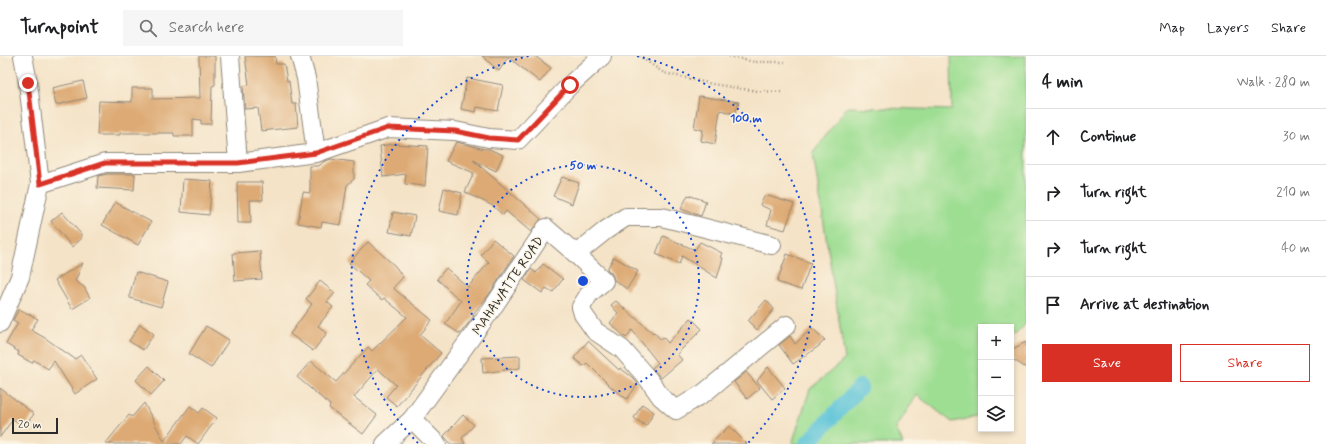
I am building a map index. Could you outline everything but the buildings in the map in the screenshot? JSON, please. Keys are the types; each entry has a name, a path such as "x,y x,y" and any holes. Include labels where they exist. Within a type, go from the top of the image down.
{"street":[{"path":"0,323 20,277 40,184 28,83 23,56"},
{"path":"230,56 238,163"},
{"path":"300,56 306,78 316,153"},
{"path":"40,184 105,163 238,163 316,153 388,128 455,131 489,138 518,140 570,85 602,56"},
{"path":"772,245 662,217 626,218 606,230 576,254 604,281 589,294 581,307 583,314 595,330 622,349 649,380 661,397 676,410 704,393 787,325"},
{"name":"MAHAWATTE ROAD","path":"385,444 412,419 492,310 546,228 576,254"},
{"path":"412,419 437,444"}],"path":[{"path":"639,56 664,72 720,85 757,91 781,92"},
{"path":"729,56 754,62 785,62"}],"green space":[{"path":"951,56 1026,56 1026,324 1014,336 1014,324 978,324 978,417 952,422 917,395 896,428 903,444 792,444 810,389 845,359 813,153 847,107 952,110"}],"waterway":[{"path":"807,444 860,387"}],"route":[{"path":"28,83 40,184 105,163 238,163 316,153 388,128 455,131 489,138 518,140 570,85"}]}
